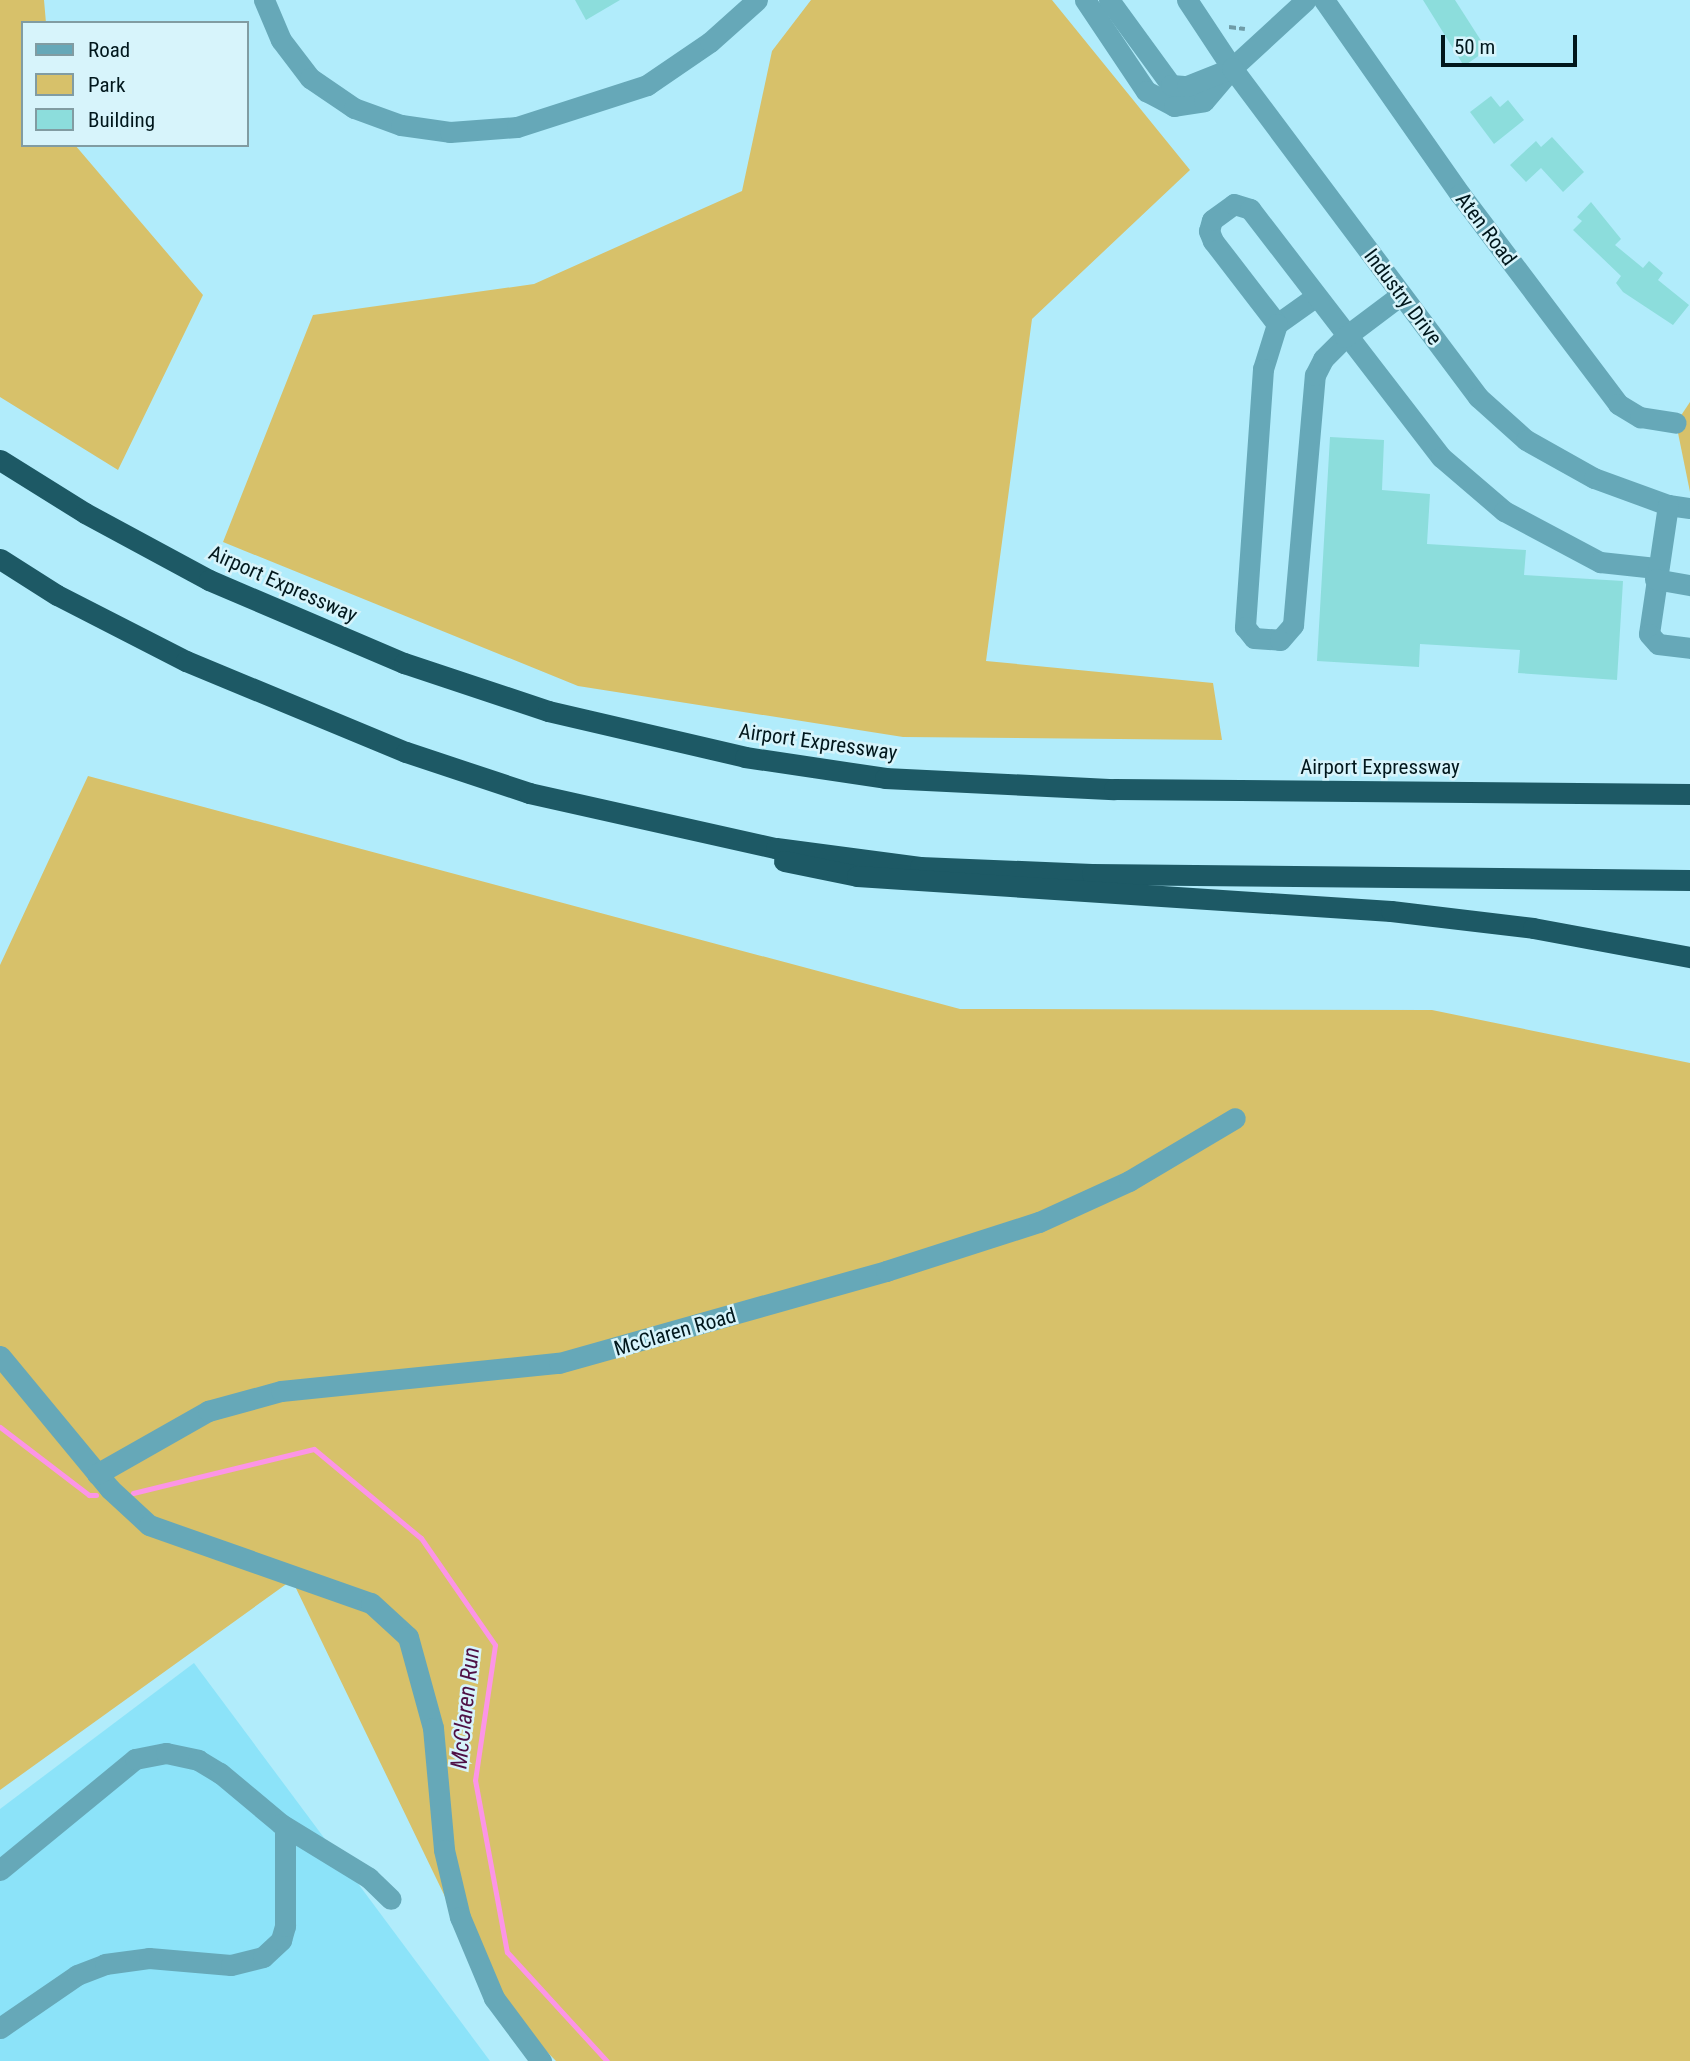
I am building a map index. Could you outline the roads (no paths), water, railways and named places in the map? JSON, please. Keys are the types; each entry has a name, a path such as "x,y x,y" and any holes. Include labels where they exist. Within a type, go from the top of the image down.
{"highway":[{"name":"Airport Expressway","path":"0,460 85,513 209,580 404,663 548,711 745,757 885,778 1114,789 1690,794"},
{"path":"0,559 163,649 289,707 529,793 701,844 857,876 1391,911 1533,928 1690,957"},
{"path":"1114,789 1690,782"},
{"path":"529,793 776,848 920,867 1092,874 1690,880"}],"street":[{"path":"264,0 281,40 310,78 354,108 401,125 450,132 517,127 647,85 710,42 757,0"},
{"path":"1085,0 1129,48 1171,85 1187,86 1232,68 1306,0"},
{"path":"1109,0 1129,48"},
{"name":"Industry Drive","path":"1187,0 1232,68 1478,397 1526,440 1594,478 1668,505 1690,508"},
{"name":"Aten Road","path":"1324,0 1460,194 1618,404 1640,417 1676,423"},
{"path":"1277,324 1210,236 1212,220 1229,206 1243,204 1250,209 1345,337 1441,457 1503,511 1600,562 1690,584"},
{"path":"1315,297 1277,324 1263,369 1245,627 1254,638 1280,640 1292,630 1315,375 1323,359 1345,337 1401,295"},
{"path":"1668,505 1656,574 1651,638 1658,644 1690,648"},
{"name":"McClaren Road","path":"97,1474 208,1411 281,1391 559,1363 886,1271 1039,1223 1129,1181 1235,1118"},
{"path":"0,1356 97,1474 149,1525 371,1603 408,1637 433,1728 444,1850 460,1917 494,1998 541,2061"},
{"path":"0,1871 142,1755 166,1753 198,1760 250,1794 285,1827 369,1878 391,1899"},
{"path":"0,2028 77,1975 105,1964 149,1958 231,1965 264,1957 281,1940 285,1927 285,1827"}],"waterway":[{"name":"McClaren Run","path":"0,1427 89,1495 96,1495"},
{"name":"McClaren Run","path":"133,1493 314,1449 421,1538 495,1645 475,1780 507,1952 607,2061"}]}
